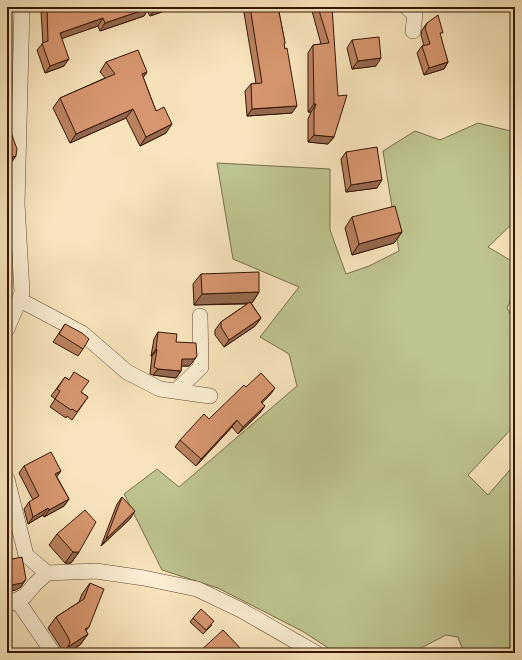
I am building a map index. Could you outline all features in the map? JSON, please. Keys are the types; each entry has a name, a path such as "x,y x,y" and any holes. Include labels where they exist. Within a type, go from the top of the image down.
{"street":[{"path":"7,329 22,293 17,204 22,7"},
{"path":"406,7 415,14 413,31"},
{"path":"20,300 82,333 127,372 160,389 210,396"},
{"path":"176,391 201,367 200,316"},
{"path":"7,479 26,555 47,573"},
{"path":"53,653 12,603 25,596 47,573 96,571 144,578 197,589 241,610 316,653"}],"green space":[{"path":"478,123 515,132 515,221 488,247 515,263 515,291 507,308 515,322 515,425 468,475 488,495 515,464 515,653 464,653 458,637 446,635 419,649 415,653 336,653 302,631 218,588 162,570 124,494 157,469 179,487 297,386 289,354 260,337 299,287 233,259 217,163 330,169 330,230 346,274 369,266 399,251 383,151 415,131 440,140"}],"building":[{"path":"47,7 149,8 105,23 103,18 60,33 69,59 50,66 42,43 48,41"},
{"path":"250,7 278,7 297,106 252,109 251,84 262,83"},
{"path":"318,7 332,7 338,96 347,95 334,137 314,135 314,111 316,104 314,104 313,45 329,43"},
{"path":"438,15 443,33 440,33 448,62 429,68 422,46 430,44 425,28 427,23"},
{"path":"379,37 381,58 358,61 352,40"},
{"path":"138,50 147,72 142,74 156,111 164,107 172,124 146,137 133,109 76,134 60,98 115,74 106,62"},
{"path":"8,124 17,149 16,156 7,159 7,125"},
{"path":"377,147 382,180 351,185 346,152"},
{"path":"395,206 402,232 359,244 352,217"},
{"path":"259,272 259,292 202,294 201,274"},
{"path":"250,302 261,318 229,340 221,327 221,322"},
{"path":"65,324 82,333 89,339 83,349 59,334"},
{"path":"158,332 177,334 176,342 196,343 197,356 194,359 182,359 181,371 158,369 154,367"},
{"path":"74,372 89,381 81,392 88,397 77,412 72,409 71,410 55,399 60,391 57,389 65,377 69,380"},
{"path":"261,373 275,388 261,402 265,406 243,427 237,420 201,459 180,440 204,414 209,419 244,385 246,387"},
{"path":"51,452 61,471 55,474 69,499 49,510 48,508 33,517 29,502 39,496 24,466"},
{"path":"122,497 135,511 106,539"},
{"path":"85,510 96,522 79,552 73,552 57,534"},
{"path":"22,557 26,579 22,583 7,586 7,560"},
{"path":"90,583 104,589 89,627 85,629 88,634 68,647 70,642 68,637 56,617 84,599"},
{"path":"201,609 214,621 206,630 193,618"},
{"path":"223,630 242,650 239,653 198,653"}]}
